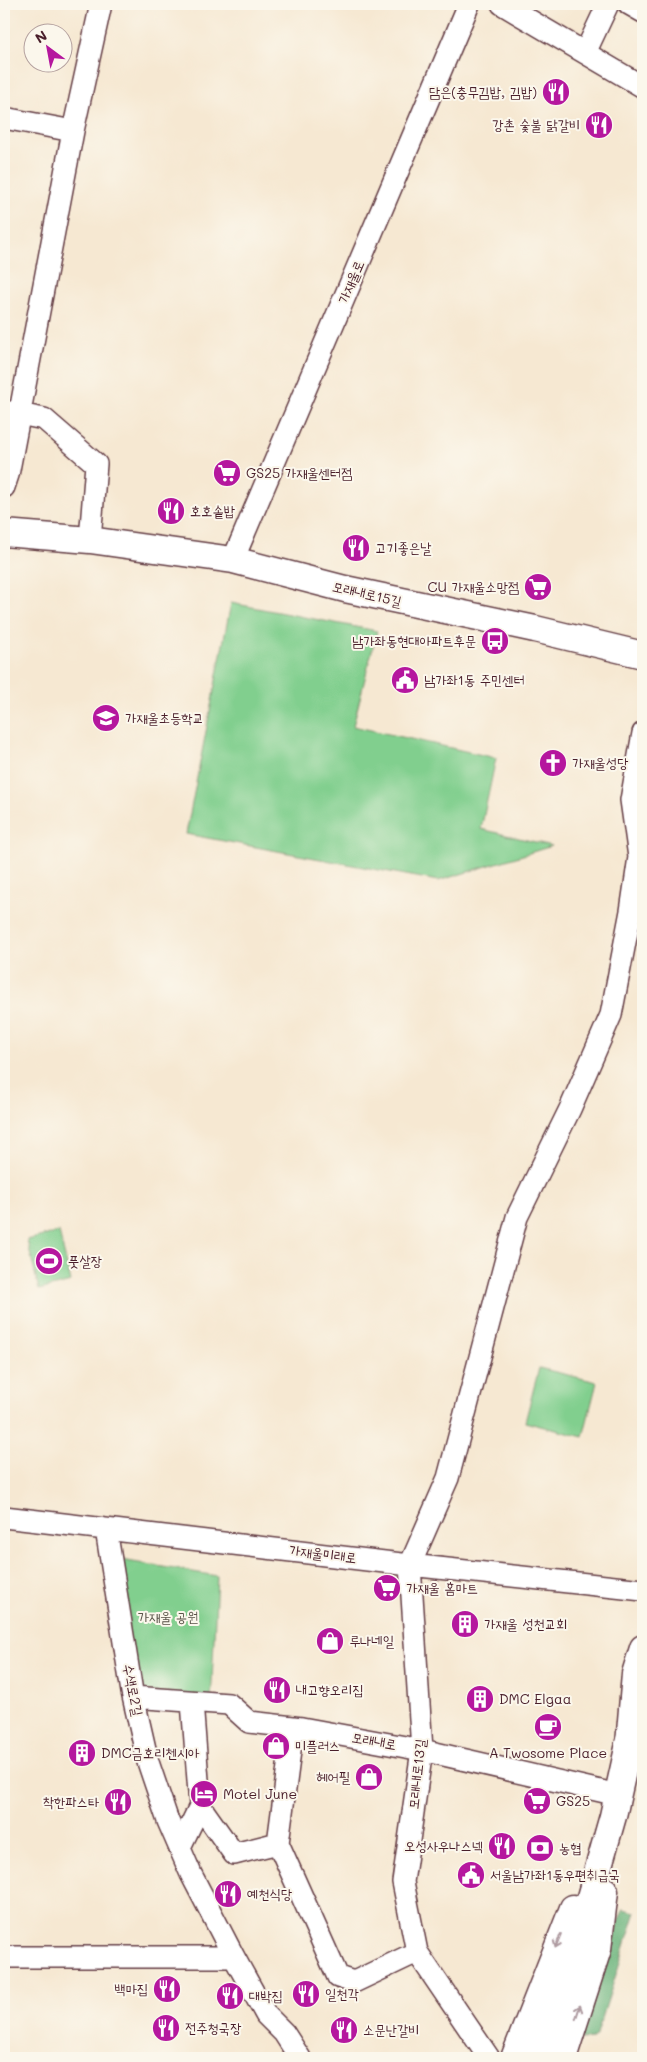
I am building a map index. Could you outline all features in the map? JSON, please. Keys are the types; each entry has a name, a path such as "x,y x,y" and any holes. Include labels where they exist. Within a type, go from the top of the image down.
{"highway":[{"path":"629,1744 643,1696"}],"main road":[{"name":"모래내로15길","path":"4,533 90,540 233,560 345,590 535,629 643,655"},
{"path":"537,2058 577,1943 615,1805 629,1744 635,1674 643,1648"},
{"path":"514,2058 558,1940 615,1805"},
{"path":"563,2058 598,1949 615,1805"}],"street":[{"path":"4,487 11,412 101,4"},
{"name":"가재울로","path":"233,560 469,4"},
{"path":"502,4 643,86"},
{"path":"585,53 608,4"},
{"path":"629,4 643,12"},
{"path":"4,118 73,131"},
{"path":"11,412 44,420 96,464 90,540"},
{"path":"410,1565 448,1478 517,1217 570,1109 611,1015 632,911 639,856 631,800 643,733"},
{"name":"가재울미래로","path":"4,1516 410,1565 643,1590"},
{"name":"수색로2길","path":"106,1529 133,1697 148,1762 168,1821 191,1874 266,2015 284,2033 300,2058"},
{"name":"모래내로13길","path":"410,1565 422,1750 403,1882 417,1952 489,2058"},
{"name":"모래내로","path":"133,1697 229,1704 249,1722 422,1750 615,1805"},
{"path":"180,1847 200,1806 192,1702"},
{"path":"293,1728 278,1843 338,1977 354,1982 417,1952"},
{"path":"200,1806 234,1854 278,1843"},
{"path":"4,1956 234,1957"}],"green space":[{"path":"231,603 377,631 353,726 496,758 481,829 552,846 438,881 186,834"},
{"name":"풋살장","path":"59,1232 71,1282 39,1290 27,1240"},
{"path":"539,1368 597,1382 583,1437 525,1422"},
{"name":"가재울 공원","path":"109,1558 217,1576 211,1703 132,1692"},
{"path":"623,1909 636,1912 597,2034 593,2039 581,2040"}],"place":[{"name":"담은(충무김밥, 김밥)","path":"556,92"},
{"name":"강촌 숯불 닭갈비","path":"599,125"},
{"name":"GS25 가재울센터점","path":"227,473"},
{"name":"호호솥밥","path":"171,511"},
{"name":"고기좋은날","path":"356,548"},
{"name":"CU 가재울소망점","path":"538,587"},
{"name":"남가좌동현대아파트후문","path":"495,641"},
{"name":"남가좌1동 주민센터","path":"405,680"},
{"name":"가재울초등학교","path":"106,718"},
{"name":"가재울성당","path":"553,763"},
{"name":"풋살장","path":"49,1261"},
{"name":"가재울 홈마트","path":"387,1588"},
{"name":"가재울 성천교회","path":"465,1624"},
{"name":"루나네일","path":"330,1641"},
{"name":"내고향오리집","path":"277,1690"},
{"name":"DMC Elgaa","path":"480,1699"},
{"name":"A Twosome Place","path":"548,1727"},
{"name":"미플러스","path":"276,1746"},
{"name":"DMC금호리첸시아","path":"82,1753"},
{"name":"헤어필","path":"369,1777"},
{"name":"Motel June","path":"204,1794"},
{"name":"GS25","path":"537,1801"},
{"name":"착한파스타","path":"118,1802"},
{"name":"오성사우나스넥","path":"502,1846"},
{"name":"농협","path":"540,1848"},
{"name":"서울남가좌1동우편취급국","path":"471,1875"},
{"name":"예천식당","path":"228,1894"},
{"name":"백마집","path":"167,1989"},
{"name":"일천각","path":"306,1994"},
{"name":"대박집","path":"230,1996"},
{"name":"전주청국장","path":"166,2028"},
{"name":"소문난갈비","path":"344,2030"}]}
